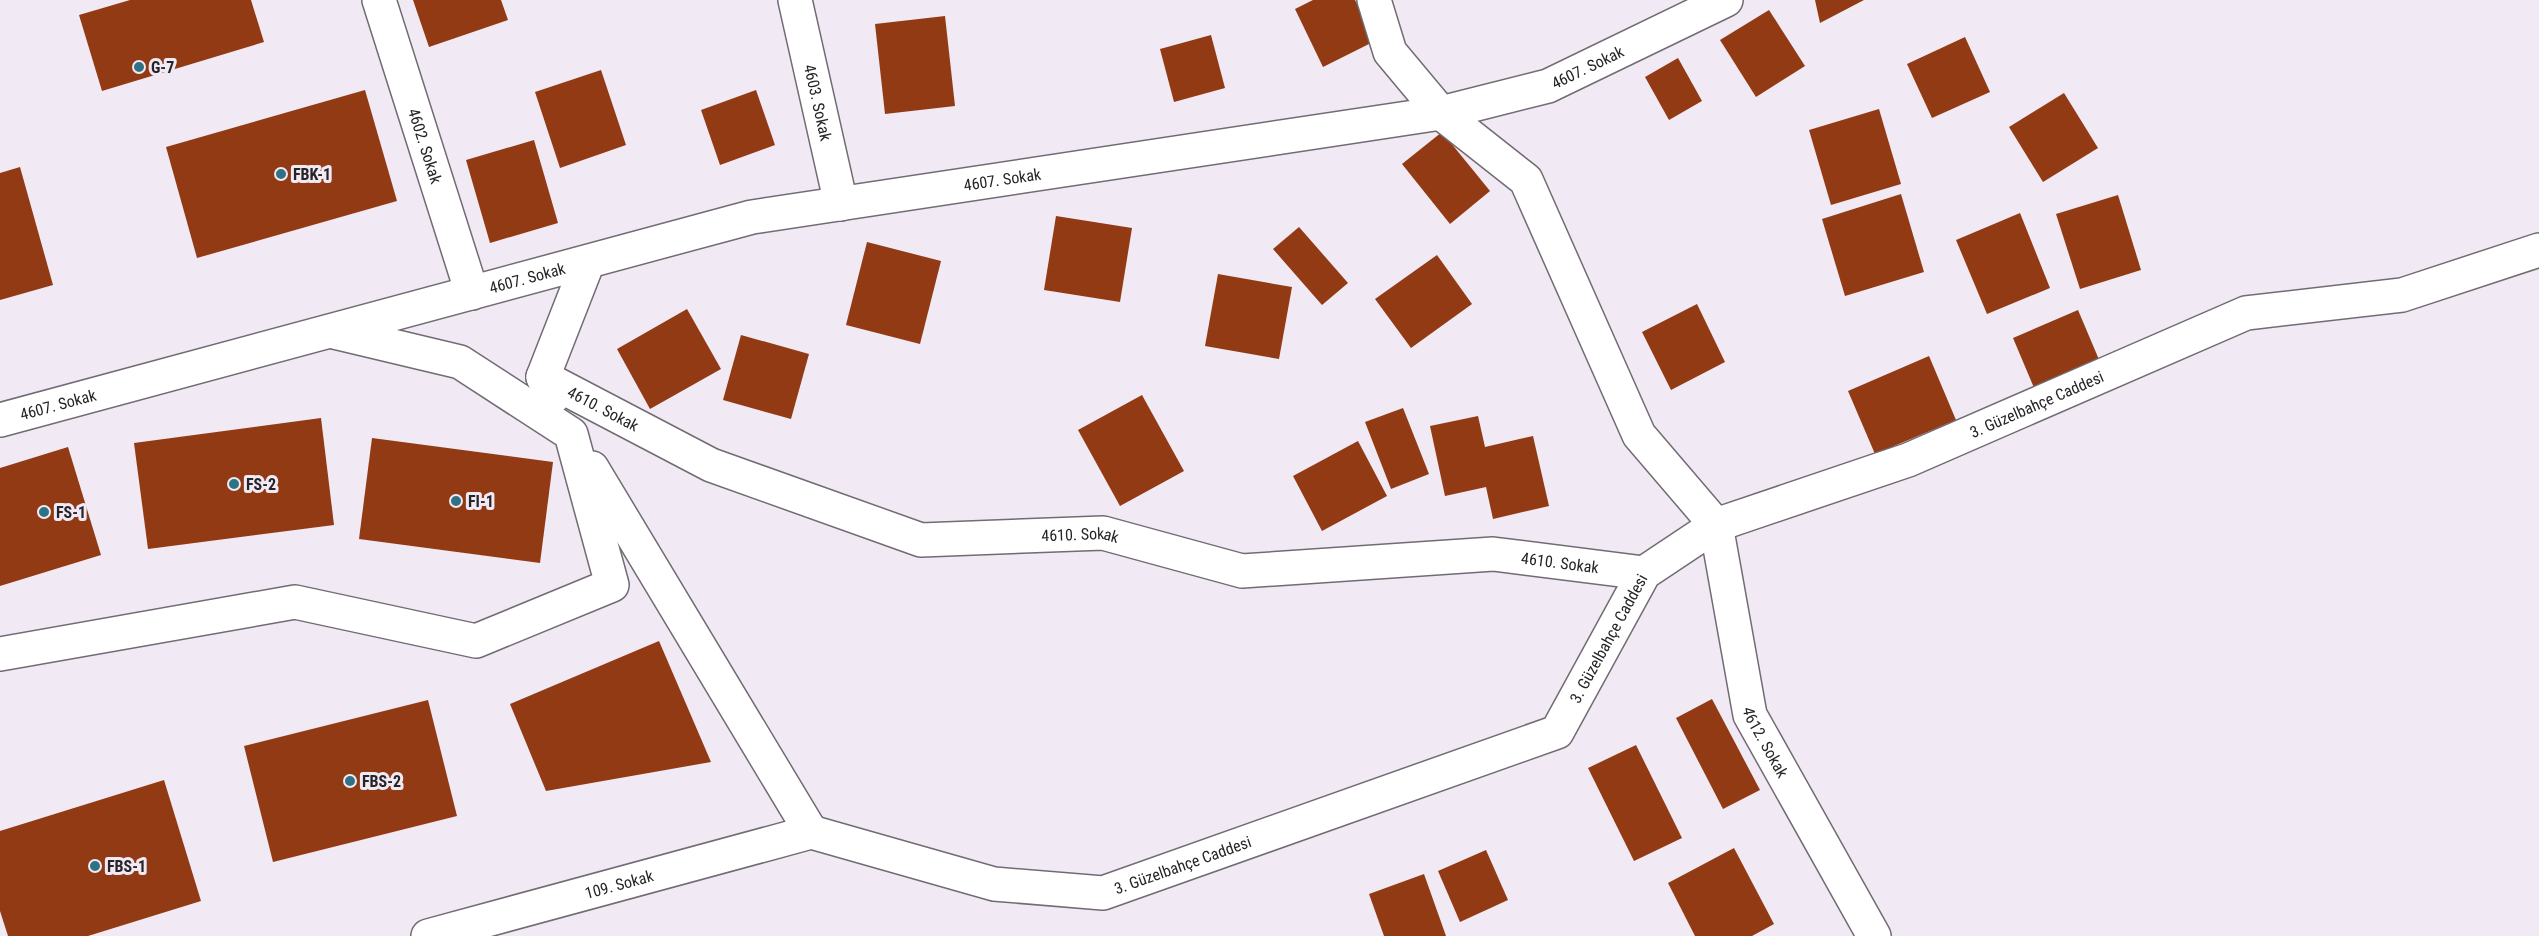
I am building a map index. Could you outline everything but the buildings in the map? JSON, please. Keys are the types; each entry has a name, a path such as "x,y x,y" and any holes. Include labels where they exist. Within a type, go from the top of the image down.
{"street":[{"name":"4602. Sokak","path":"379,0 472,293"},
{"name":"4603. Sokak","path":"795,0 841,204"},
{"path":"1374,0 1389,52 1441,113 1526,180 1639,435 1716,525"},
{"name":"4607. Sokak","path":"0,420 752,217 1441,113 1548,86 1726,0"},
{"name":"3. Güzelbahçe Caddesi","path":"811,832 994,884 1103,893 1557,732 1644,573 1716,525 1908,460 2246,313 2402,295 2539,250"},
{"path":"588,262 543,377 571,434 811,832"},
{"path":"0,654 295,602 476,641 612,585 571,434 459,362 329,331"},
{"name":"4610. Sokak","path":"543,377 711,465 921,540 1103,533 1242,571 1493,554 1644,573"},
{"name":"4612. Sokak","path":"1716,525 1750,715 1874,936"},
{"name":"109. Sokak","path":"428,936 811,832"}],"place":[{"name":"G-7","path":"139,67"},
{"name":"FBK-1","path":"281,174"},
{"name":"FS-2","path":"234,484"},
{"name":"FI-1","path":"456,501"},
{"name":"FS-1","path":"44,512"},
{"name":"FBS-2","path":"350,781"},
{"name":"FBS-1","path":"95,866"}]}
